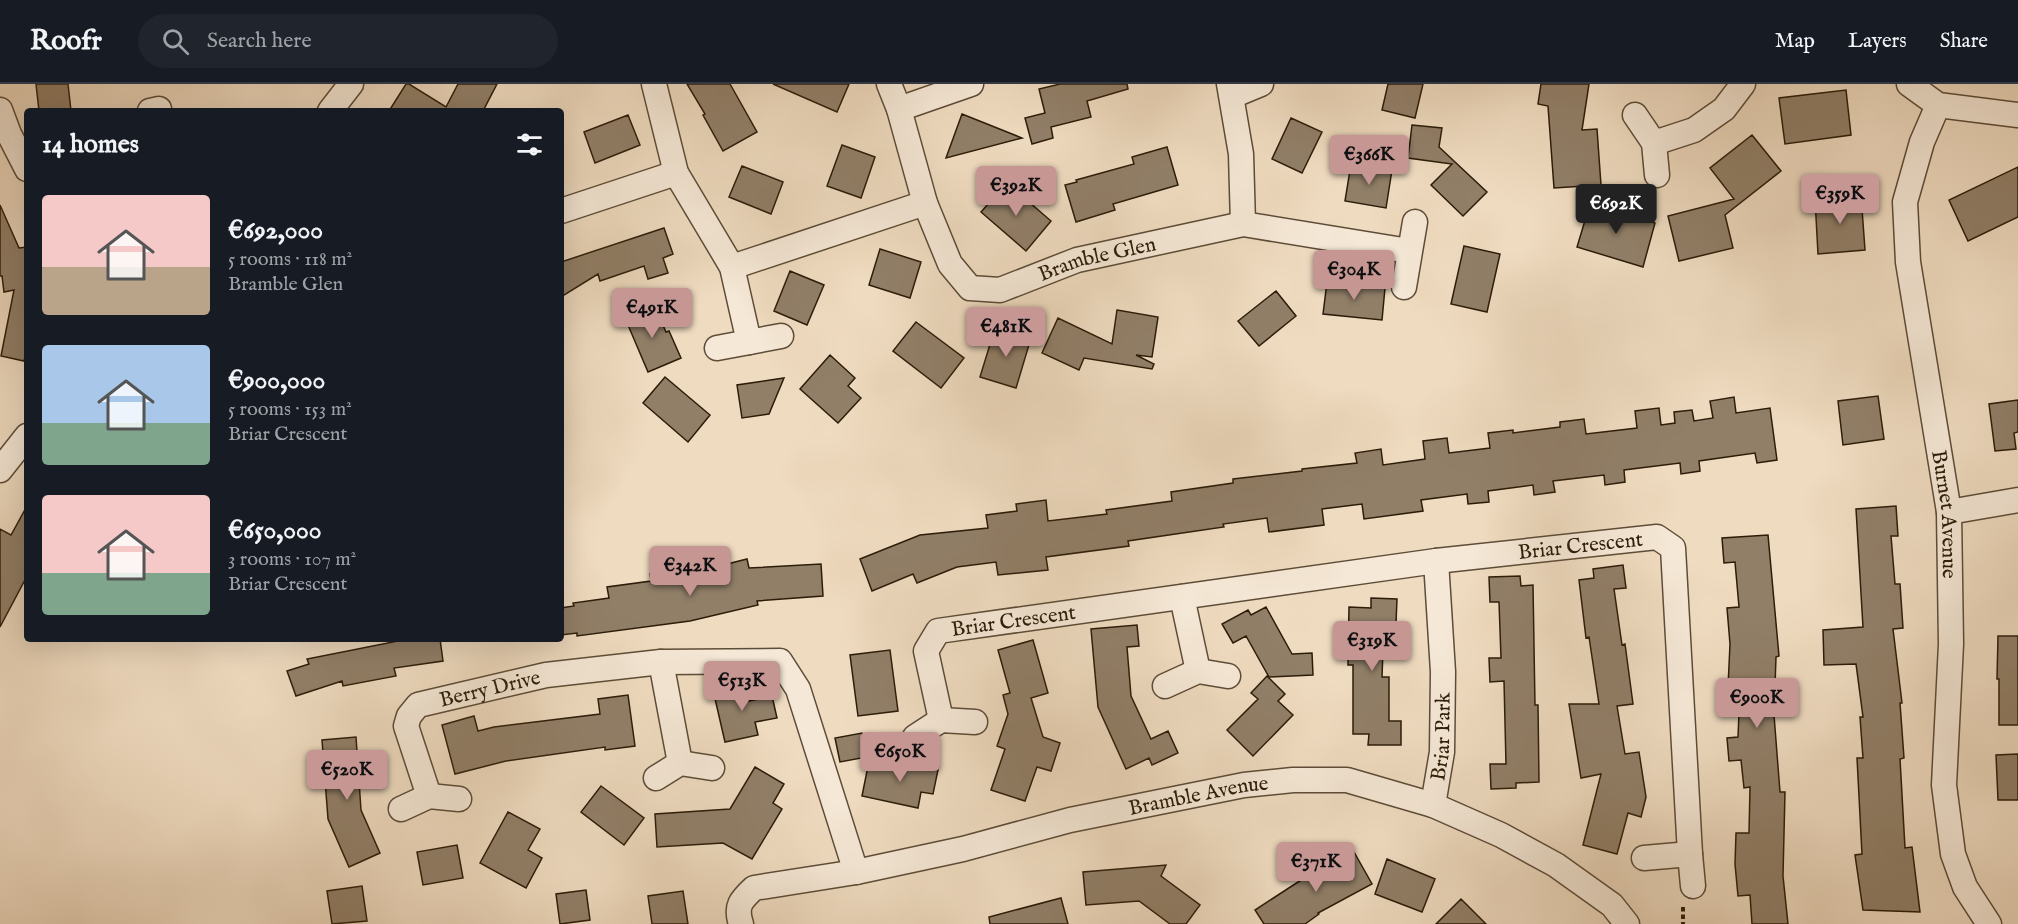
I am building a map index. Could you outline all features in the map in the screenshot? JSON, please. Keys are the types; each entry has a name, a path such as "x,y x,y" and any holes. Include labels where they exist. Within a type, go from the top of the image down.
{"street":[{"path":"332,108 351,84"},
{"path":"654,84 676,173 732,267 749,342"},
{"name":"Bramble Glen","path":"889,84 899,110 925,204 950,264 970,288 1000,290 1077,260 1243,224 1409,251"},
{"path":"899,110 971,84"},
{"path":"1243,224 1241,154 1230,90 1261,84"},
{"path":"1654,142 1694,130 1724,109 1743,84"},
{"path":"1909,84 1938,105 2018,115"},
{"name":"Burnet Avenue","path":"1938,105 1922,142 1905,202 1908,262 1949,512 1951,644 1944,785 1953,854 1965,887 1989,924"},
{"path":"0,110 18,133 24,158"},
{"path":"1635,115 1654,142 1657,175"},
{"path":"564,210 676,173"},
{"path":"732,267 925,204"},
{"path":"1404,287 1414,222"},
{"path":"717,348 781,336"},
{"path":"0,470 24,440"},
{"path":"1949,512 2018,500"},
{"name":"Briar Crescent","path":"941,720 926,651 938,632 1436,561 1657,537 1673,548 1693,886"},
{"name":"Briar Park","path":"1433,805 1442,752 1443,672 1436,561"},
{"path":"1182,597 1198,671"},
{"name":"Berry Drive","path":"429,796 406,726 409,716 418,705 546,675 661,662 780,661 798,689 856,872"},
{"path":"661,662 680,763"},
{"path":"1165,686 1198,671 1228,676"},
{"path":"915,737 941,720 975,722"},
{"path":"656,778 680,763 712,768"},
{"name":"Bramble Avenue","path":"741,924 738,914 742,899 754,888 856,872 963,849 1070,820 1244,786 1293,780 1347,780 1433,805 1501,835 1556,865 1612,905 1628,924"},
{"path":"401,809 429,796 459,799"},
{"path":"1644,858 1690,854"}],"building":[{"path":"36,84 68,84 71,108 39,108"},
{"path":"406,84 446,107 458,84 497,84 485,108 391,108"},
{"path":"687,84 730,84 757,132 723,151"},
{"path":"773,84 849,84 837,112"},
{"path":"1060,84 1127,84 1128,89 1087,101 1091,117 1051,127 1053,138 1032,144 1025,118 1045,113 1039,89"},
{"path":"1388,84 1423,84 1415,118 1382,110"},
{"path":"1541,84 1589,84 1582,130 1597,129 1601,185 1554,188 1548,106 1538,104"},
{"path":"1846,90 1851,135 1785,144 1779,98"},
{"path":"962,114 1022,138 946,158"},
{"path":"628,115 640,145 595,163 584,132"},
{"path":"1291,118 1322,132 1302,173 1272,159"},
{"path":"1412,125 1442,128 1439,147 1487,192 1463,216 1431,185 1452,164 1408,158"},
{"path":"1752,135 1781,171 1725,215 1733,248 1679,261 1668,216 1734,199 1710,168"},
{"path":"842,145 875,157 861,198 827,186"},
{"path":"1167,147 1178,185 1113,204 1115,210 1076,222 1065,185 1134,164 1132,157"},
{"path":"1351,164 1392,170 1386,208 1345,201"},
{"path":"742,166 783,182 771,214 729,197"},
{"path":"2018,167 2018,217 1968,241 1949,200"},
{"path":"1007,183 1051,221 1026,251 981,212"},
{"path":"1861,195 1865,250 1818,254 1815,199"},
{"path":"1590,204 1655,223 1643,267 1577,247"},
{"path":"0,205 19,248 24,247 24,361 1,356 14,290 4,292 2,276 0,276"},
{"path":"664,228 673,254 663,258 668,273 648,279 644,266 600,281 598,274 564,295 564,261"},
{"path":"1464,246 1500,254 1487,312 1451,304"},
{"path":"880,249 921,262 910,298 869,285"},
{"path":"790,271 824,285 807,325 774,311"},
{"path":"1327,282 1385,288 1382,320 1323,314"},
{"path":"1276,291 1296,316 1259,346 1238,321"},
{"path":"654,305 681,358 648,372 625,318"},
{"path":"1117,310 1158,317 1152,357 1136,355 1154,364 1152,369 1084,358 1079,370 1042,353 1058,318 1112,344"},
{"path":"916,322 964,358 941,388 893,351"},
{"path":"995,328 1031,338 1016,388 980,377"},
{"path":"830,355 855,378 848,386 861,398 838,423 800,389"},
{"path":"665,377 710,415 688,442 643,403"},
{"path":"784,378 769,414 742,418 737,385"},
{"path":"1878,396 1884,439 1843,445 1838,401"},
{"path":"1734,397 1736,413 1770,408 1777,460 1757,463 1755,453 1699,461 1700,471 1681,474 1680,463 1624,470 1625,482 1605,485 1604,475 1553,481 1555,492 1534,495 1533,485 1488,491 1489,502 1468,504 1467,494 1421,500 1423,511 1364,519 1362,504 1322,509 1324,525 1269,532 1267,518 1223,524 1224,527 1128,541 1129,546 1046,557 1048,570 998,575 996,562 957,567 917,583 913,574 872,591 860,559 920,535 988,528 986,515 1017,511 1016,504 1046,500 1048,521 1107,514 1106,510 1172,501 1171,492 1233,483 1233,479 1357,463 1355,453 1381,449 1383,465 1425,459 1423,441 1447,438 1449,453 1490,448 1488,433 1513,430 1513,433 1560,427 1560,422 1584,419 1586,434 1637,428 1635,411 1659,408 1661,425 1675,423 1674,412 1692,410 1694,421 1713,418 1710,401"},
{"path":"2018,400 2018,432 2014,433 2016,449 1995,451 1989,404"},
{"path":"1896,506 1898,536 1891,536 1895,584 1900,584 1903,628 1893,629 1902,703 1900,703 1904,758 1900,759 1905,848 1912,847 1920,912 1863,910 1855,855 1862,854 1857,758 1863,758 1860,717 1863,717 1856,664 1824,665 1823,630 1863,627 1856,509"},
{"path":"24,511 24,582 0,627 0,529 11,535"},
{"path":"1768,535 1779,656 1776,657 1774,715 1780,792 1785,792 1783,876 1788,924 1752,924 1750,895 1738,896 1735,864 1736,833 1749,833 1750,787 1744,788 1741,760 1729,761 1727,738 1738,737 1740,688 1728,687 1730,644 1727,608 1739,607 1735,562 1724,563 1722,538"},
{"path":"747,559 749,568 821,564 823,596 757,601 758,605 690,621 577,636 577,633 564,635 564,608 574,606 573,603 609,598 607,587 651,581 650,574 678,571 679,582 720,572 719,566"},
{"path":"1623,565 1626,588 1614,589 1622,645 1625,644 1633,704 1617,706 1625,754 1639,752 1646,797 1641,817 1628,813 1617,854 1583,845 1601,774 1581,778 1569,704 1599,704 1589,637 1586,638 1579,580 1594,578 1593,569"},
{"path":"1520,576 1521,586 1533,585 1539,782 1516,783 1516,788 1491,789 1490,764 1506,764 1504,681 1490,682 1489,658 1501,658 1499,602 1490,602 1489,577"},
{"path":"1371,598 1397,599 1396,623 1384,622 1382,677 1389,677 1389,721 1401,721 1401,745 1368,745 1369,734 1353,734 1353,665 1348,665 1349,607 1371,608"},
{"path":"1266,607 1292,654 1312,653 1313,675 1269,677 1246,636 1233,643 1222,624 1248,610 1251,615"},
{"path":"1137,625 1139,646 1127,647 1131,696 1151,739 1168,731 1178,753 1152,765 1149,758 1126,769 1098,707 1091,629"},
{"path":"1998,636 2018,636 2018,725 1999,725"},
{"path":"1033,640 1048,693 1031,698 1043,737 1060,743 1051,771 1037,767 1025,801 991,790 1005,749 997,746 1008,714 1003,695 1010,693 998,650"},
{"path":"393,642 440,642 443,661 394,668 396,676 343,686 342,681 296,696 287,671 309,664 307,659"},
{"path":"890,650 898,711 858,716 850,655"},
{"path":"1267,676 1285,694 1278,701 1293,715 1253,756 1227,730 1258,699 1251,693"},
{"path":"745,683 749,701 772,696 777,718 755,722 758,735 725,742 713,690"},
{"path":"628,695 635,746 605,750 605,747 506,761 455,774 442,725 474,716 478,731 600,714 598,699"},
{"path":"862,733 867,757 840,762 835,738"},
{"path":"356,737 361,810 380,853 349,867 328,819 322,740"},
{"path":"2018,754 2018,800 1998,800 1996,755"},
{"path":"916,760 939,765 933,794 921,792 918,808 862,796 869,761 914,770"},
{"path":"755,767 784,784 773,803 782,809 752,859 723,843 657,847 655,814 730,809"},
{"path":"601,786 644,818 624,845 581,812"},
{"path":"508,812 540,829 528,850 542,858 526,888 480,863"},
{"path":"457,845 463,878 423,885 417,852"},
{"path":"1354,852 1372,884 1318,913 1305,924 1264,924 1255,910 1298,882"},
{"path":"1387,859 1435,879 1422,912 1375,894"},
{"path":"1166,865 1161,876 1200,905 1186,924 1170,924 1139,901 1086,905 1083,872"},
{"path":"362,886 367,921 332,924 327,891"},
{"path":"586,890 590,920 560,924 556,894"},
{"path":"683,891 688,924 652,924 648,896"},
{"path":"1061,898 1068,924 990,924 989,917"},
{"path":"1461,899 1486,924 1436,924"}]}
